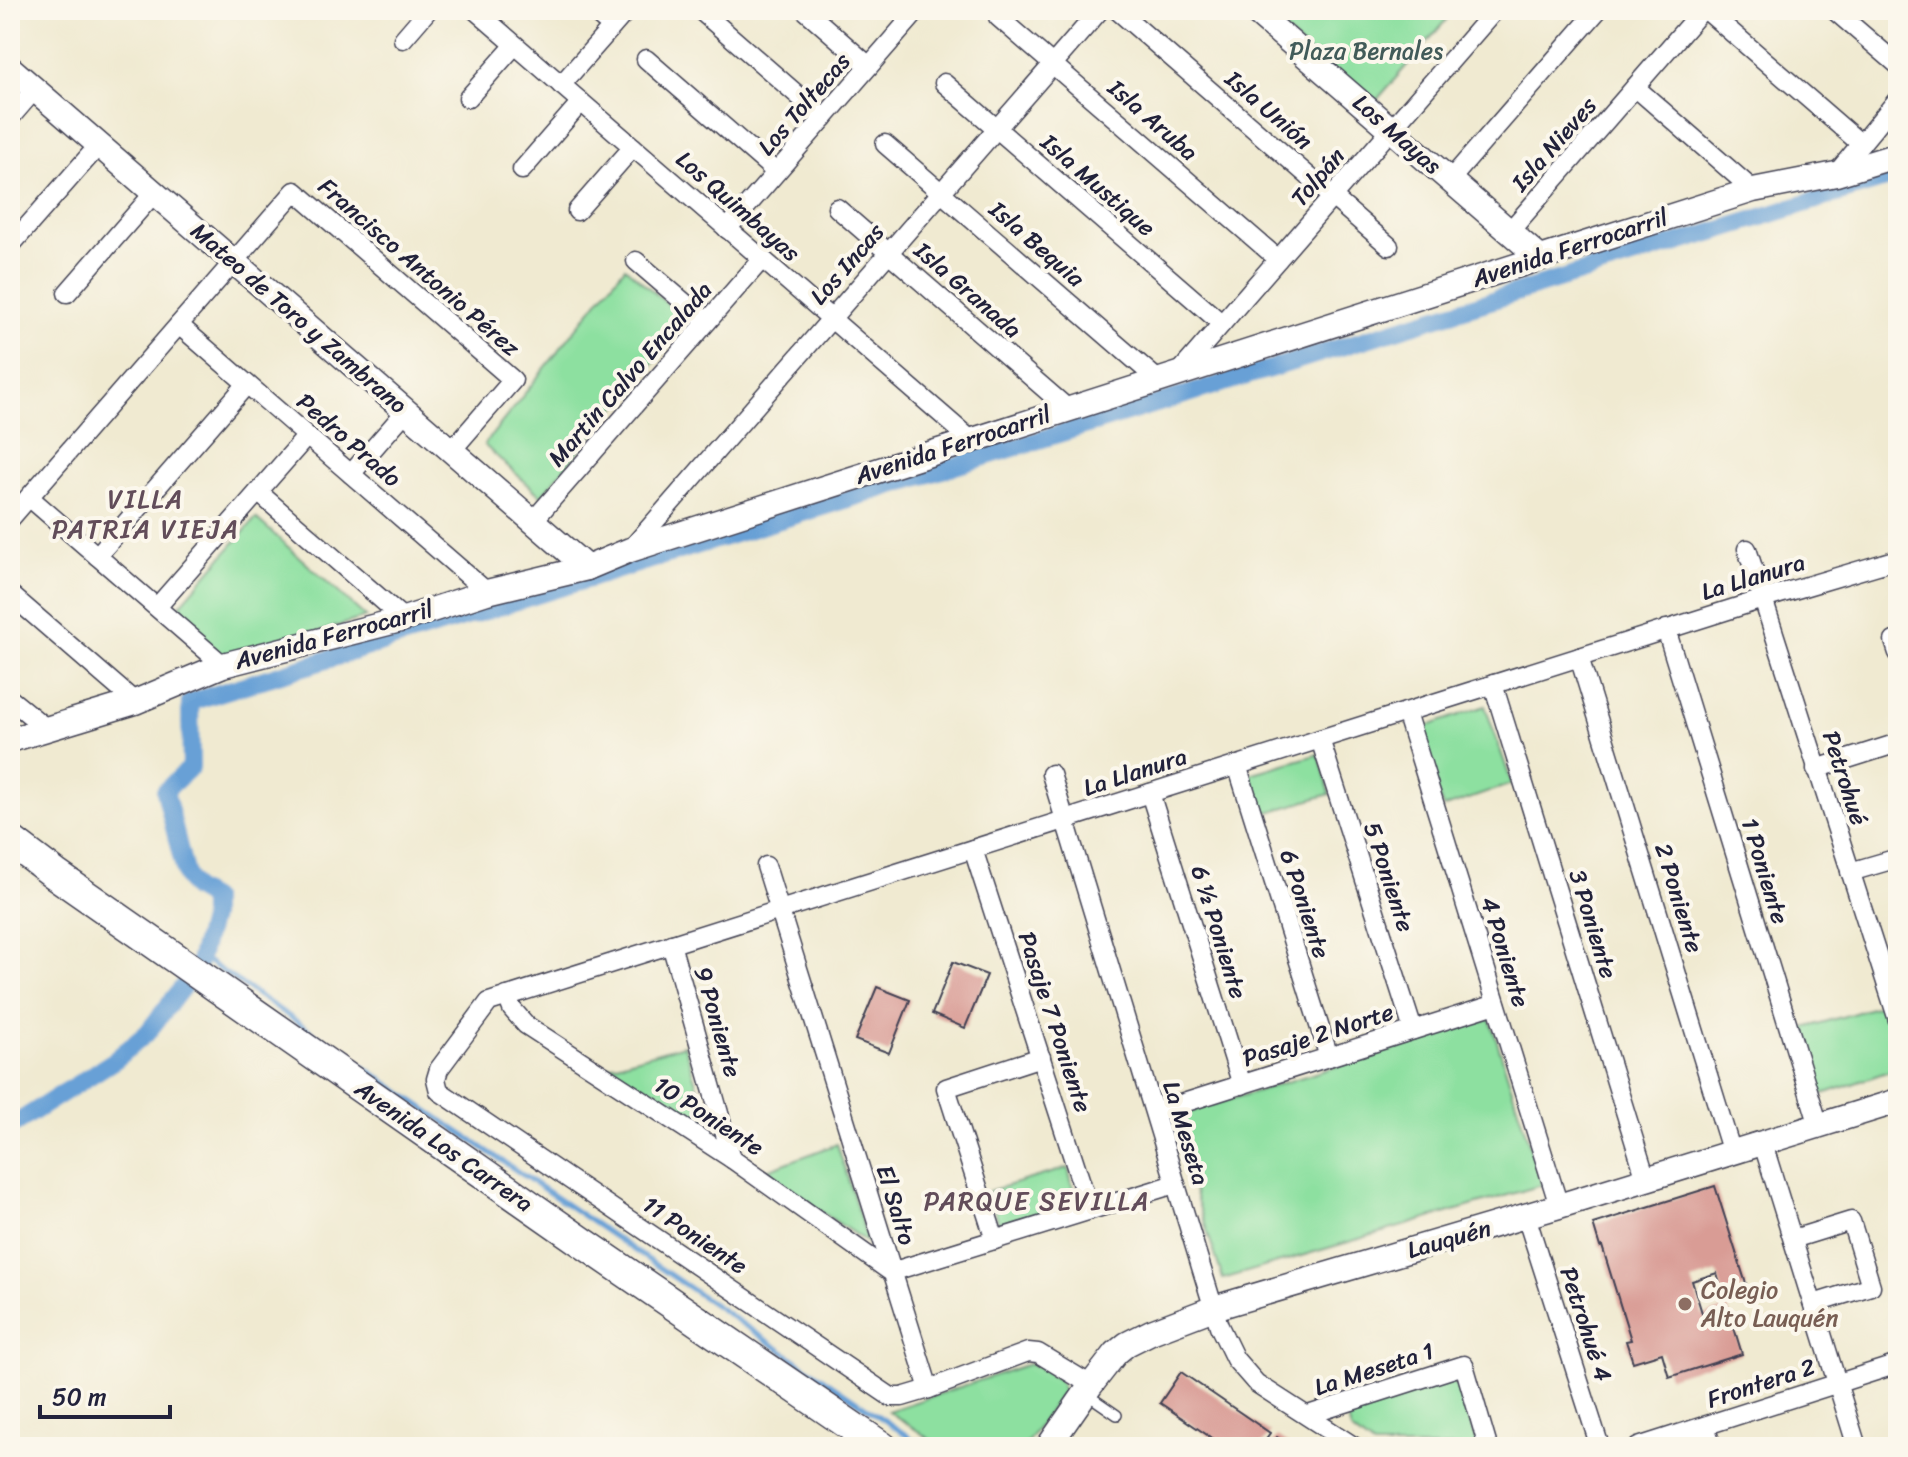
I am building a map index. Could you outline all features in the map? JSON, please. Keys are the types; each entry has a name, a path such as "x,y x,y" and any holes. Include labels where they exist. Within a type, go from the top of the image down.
{"main road":[{"name":"Avenida Los Carrera","path":"10,840 582,1242 882,1447"}],"street":[{"path":"403,39 428,10"},
{"name":"Los Quimbayas","path":"475,10 970,439"},
{"path":"592,10 612,27"},
{"path":"561,85 627,10"},
{"path":"700,10 824,118"},
{"path":"805,10 869,66"},
{"name":"Los Toltecas","path":"727,229 918,10"},
{"name":"Los Incas","path":"630,550 1100,10"},
{"name":"Isla Unión","path":"1117,10 1389,246"},
{"name":"Los Mayas","path":"1253,10 1540,258"},
{"name":"Tolpán","path":"1167,378 1221,323 1495,10"},
{"path":"1450,180 1598,10"},
{"path":"1704,10 1861,144"},
{"name":"Isla Nieves","path":"1509,232 1704,10"},
{"path":"1834,10 1898,65"},
{"name":"Isla Aruba","path":"998,17 1278,259"},
{"path":"468,98 515,45"},
{"path":"646,59 776,172"},
{"name":"Mateo de Toro y Zambrano","path":"10,68 587,568"},
{"name":"Isla Mustique","path":"944,83 1221,323"},
{"path":"1635,87 1753,190"},
{"path":"10,118 35,89"},
{"path":"1836,174 1898,99"},
{"path":"522,170 581,102"},
{"name":"Isla Bequia","path":"885,144 1167,378"},
{"path":"10,246 99,145"},
{"path":"577,211 633,147"},
{"name":"Avenida Ferrocarril","path":"10,740 135,702 223,665 404,619 487,592 587,568 630,550 970,439 1753,190 1836,174 1898,155"},
{"name":"Francisco Antonio Pérez","path":"234,262 295,191 513,380 452,450"},
{"path":"67,293 154,193"},
{"name":"Isla Granada","path":"837,208 1067,408"},
{"name":"Martin Calvo Encalada","path":"533,521 762,259"},
{"path":"636,261 707,322"},
{"path":"10,519 234,262"},
{"name":"Pedro Prado","path":"179,325 487,592"},
{"path":"97,556 247,384"},
{"path":"351,474 406,411"},
{"path":"157,607 307,436"},
{"path":"258,492 404,619"},
{"path":"29,497 223,665"},
{"name":"Petrohué","path":"1747,549 1850,872 1890,970 1898,1020"},
{"name":"La Llanura","path":"439,1091 436,1079 439,1069 489,1002 1666,629 1898,559"},
{"path":"10,594 135,702"},
{"name":"1 Poniente","path":"1666,629 1819,1126"},
{"name":"2 Poniente","path":"1579,657 1732,1153"},
{"name":"3 Poniente","path":"1493,684 1646,1179"},
{"path":"10,699 47,729"},
{"name":"4 Poniente","path":"1406,712 1559,1206"},
{"name":"5 Poniente","path":"1320,739 1413,1030"},
{"path":"1816,769 1898,743"},
{"name":"6 Poniente","path":"1237,765 1329,1057"},
{"name":"La Meseta","path":"1051,774 1226,1343 1256,1383 1355,1447"},
{"name":"6 ½ Poniente","path":"1150,793 1242,1085"},
{"name":"Pasaje 7 Poniente","path":"973,849 1090,1210"},
{"path":"1850,872 1898,858"},
{"name":"El Salto","path":"766,866 929,1389"},
{"name":"9 Poniente","path":"671,944 732,1159"},
{"name":"10 Poniente","path":"507,996 512,1009 526,1025 732,1159 891,1272"},
{"name":"Pasaje 2 Norte","path":"1155,1112 1496,1004"},
{"path":"995,1240 946,1088 1041,1057"},
{"name":"11 Poniente","path":"439,1091 891,1397 929,1389"},
{"name":"Lauquén","path":"1048,1447 1116,1353 1151,1332 1214,1308 1898,1101"},
{"path":"1763,1144 1857,1447"},
{"path":"891,1272 1175,1184"},
{"name":"Petrohué 4","path":"1526,1216 1600,1447"},
{"path":"1793,1239 1851,1221 1871,1286 1813,1304"},
{"path":"929,1389 1028,1352 1038,1353 1088,1389"},
{"name":"Frontera 2","path":"1638,1447 1898,1364"},
{"name":"La Meseta 1","path":"1308,1415 1464,1365 1488,1447"},
{"path":"1705,1426 1712,1447"}],"lane":[{"path":"1088,1389 1117,1415"}],"green space":[{"name":"Plaza Bernales","path":"1263,10 1455,10 1369,109"},
{"path":"625,267 688,322 541,496 484,445"},
{"path":"256,518 366,617 217,664 180,605"},
{"path":"1485,706 1512,784 1443,808 1416,730"},
{"path":"1319,754 1330,794 1262,814 1250,774"},
{"path":"1885,1004 1898,1049 1898,1068 1821,1095 1798,1030"},
{"path":"1490,1019 1542,1185 1223,1279 1170,1118"},
{"path":"684,1045 715,1143 606,1067"},
{"path":"837,1144 868,1243 762,1172"},
{"path":"1068,1168 1078,1209 1001,1231 989,1191"},
{"path":"1029,1364 1060,1381 1063,1391 1024,1447 939,1447 888,1411"},
{"path":"1444,1379 1458,1387 1478,1447 1373,1447 1351,1430 1348,1420 1355,1407"}],"building":[{"path":"953,962 987,975 965,1028 932,1014"},
{"path":"877,987 910,1000 889,1053 855,1040"},
{"name":"Colegio Alto Lauquén","path":"1715,1186 1747,1287 1723,1294 1717,1273 1692,1281 1703,1316 1728,1308 1742,1354 1669,1377 1662,1353 1633,1362 1626,1341 1631,1340 1593,1224"},
{"path":"1181,1372 1270,1433 1260,1447 1225,1447 1160,1403"},
{"path":"1277,1437 1292,1447 1270,1447"}],"waterway":[{"path":"198,965 211,917 211,899 194,889 186,876 165,791 191,767 190,702 1898,175"},
{"path":"200,956 924,1447"},
{"path":"10,1127 115,1060 147,1033 185,984"}],"place":[{"name":"Colegio Alto Lauquén","path":"1685,1304"}],"district":[{"name":"VILLA PATRIA VIEJA","path":"146,514"},
{"name":"PARQUE SEVILLA","path":"1037,1201"}]}
